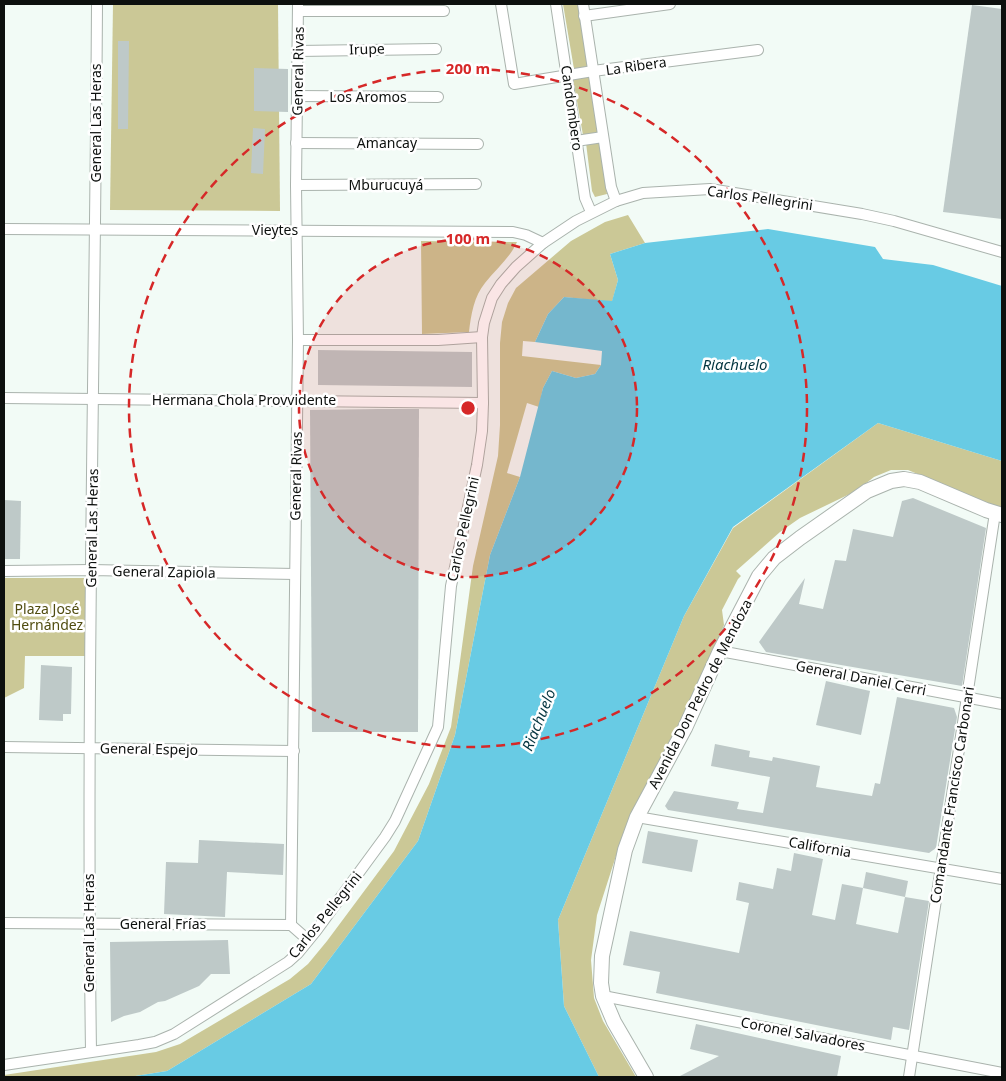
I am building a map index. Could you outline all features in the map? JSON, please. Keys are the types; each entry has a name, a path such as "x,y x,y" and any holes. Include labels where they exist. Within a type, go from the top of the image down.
{"main road":[{"name":"Avenida Don Pedro de Mendoza","path":"646,1077 619,1032 603,996 600,972 625,850 637,817 693,712 720,650 756,581 780,552 867,491 891,481 912,480 999,514"}],"street":[{"name":"General Las Heras","path":"91,1052 89,924 91,570 97,4"},
{"name":"La Ribera","path":"501,4 514,84 593,71 758,50"},
{"name":"Candombero","path":"556,4 585,198 591,212"},
{"name":"Candombero","path":"583,4 611,187 616,201"},
{"path":"584,16 670,4"},
{"path":"298,8 444,12"},
{"name":"General Rivas","path":"291,925 298,340 296,143 298,8"},
{"name":"Irupe","path":"298,52 436,49"},
{"name":"Los Aromos","path":"297,96 438,97"},
{"path":"576,141 603,137"},
{"name":"Amancay","path":"296,143 478,144"},
{"name":"Mburucuyá","path":"296,185 476,184"},
{"name":"Carlos Pellegrini","path":"4,1065 139,1045 155,1042 174,1034 288,962 308,940 385,837 395,821 438,727 452,586 477,465 482,431 482,337 490,306 501,284 516,267 543,243 591,212 616,201 651,192 710,190 862,214 894,221 1002,252"},
{"name":"Vieytes","path":"4,229 513,232 526,235 543,243"},
{"path":"298,340 438,340 482,337"},
{"name":"Hermana Chola Provvidente","path":"4,398 483,402"},
{"name":"Comandante Francisco Carbonari","path":"909,1077 968,698 999,514"},
{"name":"General Zapiola","path":"4,571 91,570 295,574"},
{"name":"General Daniel Cerri","path":"720,650 1002,704"},
{"name":"General Espejo","path":"4,747 294,751"},
{"name":"California","path":"637,817 1002,878"},
{"name":"General Frías","path":"4,923 291,925"},
{"path":"291,925 308,940"},
{"name":"Coronel Salvadores","path":"603,996 912,1054 1002,1073"}],"green space":[{"path":"113,4 278,4 280,211 110,210"},
{"path":"563,4 579,4 589,66 574,69"},
{"path":"589,76 599,132 583,135 573,79"},
{"path":"601,140 607,194 595,197 592,191 586,143"},
{"path":"628,215 645,243 610,254 618,280 612,302 564,297 548,314 535,342 523,341 522,356 601,365 595,374 576,378 552,371 543,388 539,407 527,403 507,473 520,477 490,555 455,735 418,841 311,984 167,1071 129,1077 4,1077 4,1075 156,1052 180,1044 290,979 308,964 394,851 429,784 451,727 473,566 498,456 500,343 502,322 508,303 516,288 571,241 605,222"},
{"path":"421,241 517,242 511,253 481,288 472,312 469,332 422,334"},
{"path":"878,423 1002,461 1002,509 908,470 891,470 874,477 856,491 800,518 780,532 736,571 741,576 722,610 724,625 700,681 653,778 623,834 597,915 591,960 594,998 603,1021 636,1077 599,1077 564,1006 558,920 684,616 733,528"},
{"name":"Plaza José Hernández","path":"4,578 92,578 88,656 25,656 24,688 4,698"}],"water":[{"name":"Riachuelo","path":"768,229 875,247 883,259 933,265 1002,286 1002,461 878,423 733,527 684,616 558,920 564,1006 599,1077 129,1077 167,1071 311,984 418,841 455,735 490,555 520,477 543,388 552,371 576,378 595,374 601,365 602,351 535,342 548,314 564,297 612,301 618,280 610,254 645,243"}],"building":[{"path":"972,5 1002,9 1002,219 943,212"},
{"path":"118,41 129,41 128,129 118,129"},
{"path":"254,68 288,69 288,112 254,111"},
{"path":"253,128 265,129 263,174 251,173"},
{"path":"318,350 472,352 472,387 318,385"},
{"path":"419,409 418,732 312,732 310,410"},
{"path":"913,498 986,528 962,686 766,652 759,642 805,578 799,604 823,609 835,560 846,561 853,529 893,537 902,501"},
{"path":"4,500 21,501 20,559 4,559"},
{"path":"41,665 72,667 71,714 63,714 63,721 39,720"},
{"path":"826,681 870,691 861,735 816,725"},
{"path":"897,697 954,708 957,717 936,848 929,853 668,810 665,806 674,791 739,802 737,809 763,813 770,777 711,766 715,744 750,751 749,757 772,761 773,757 820,766 816,787 872,796 875,783 880,784"},
{"path":"648,831 698,840 692,872 642,863"},
{"path":"199,840 284,844 283,875 227,872 225,917 164,914 166,862 198,863"},
{"path":"794,853 823,859 812,915 835,920 842,884 863,888 856,924 898,933 905,897 929,901 909,1030 893,1027 891,1040 656,993 660,972 623,965 630,931 739,953 749,903 736,900 739,882 773,889 777,868 791,871"},
{"path":"866,872 908,881 905,897 863,888"},
{"path":"228,940 230,974 211,974 199,986 165,1001 158,1002 140,1012 111,1022 110,942"},
{"path":"696,1024 841,1056 837,1077 678,1077 719,1056 690,1049"}]}
